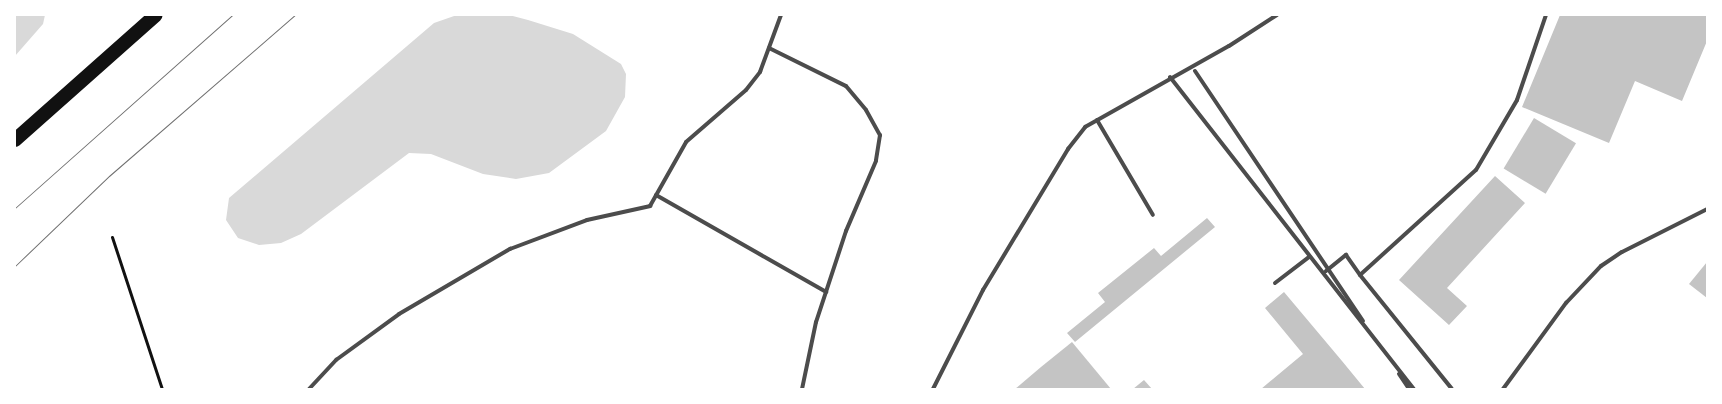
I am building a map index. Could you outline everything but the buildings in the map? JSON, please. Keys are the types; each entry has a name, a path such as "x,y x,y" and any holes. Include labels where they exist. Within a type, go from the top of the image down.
{"highway":[{"path":"15,140 156,15"}],"lane":[{"path":"309,389 336,360 399,314 510,249 587,220 650,206 686,142 746,90 760,72 781,15"},
{"path":"933,389 983,290 1068,149 1085,127 1170,77 1229,46 1276,15"},
{"path":"1360,276 1476,170 1517,100 1546,15"},
{"path":"769,48 846,86 866,110 880,135 876,161 816,322 802,389"},
{"path":"1195,71 1409,389"},
{"path":"1170,77 1414,389"},
{"path":"1096,120 1153,215"},
{"path":"656,195 826,292"},
{"path":"1503,389 1566,303 1601,266 1622,252 1707,209"},
{"path":"1323,274 1346,255 1360,276 1452,389"},
{"path":"1274,284 1310,257"}],"path":[{"path":"112,236 162,389"}],"shaded area":[{"path":"15,15 45,15 43,24 15,56"},
{"path":"457,15 509,15 528,20 573,34 621,64 626,74 625,97 606,131 549,173 516,179 483,174 431,154 409,153 301,234 281,243 259,245 238,238 226,220 229,198 434,23"}],"tram line":[{"path":"15,208 232,15"},
{"path":"15,266 109,176 295,15"}]}
